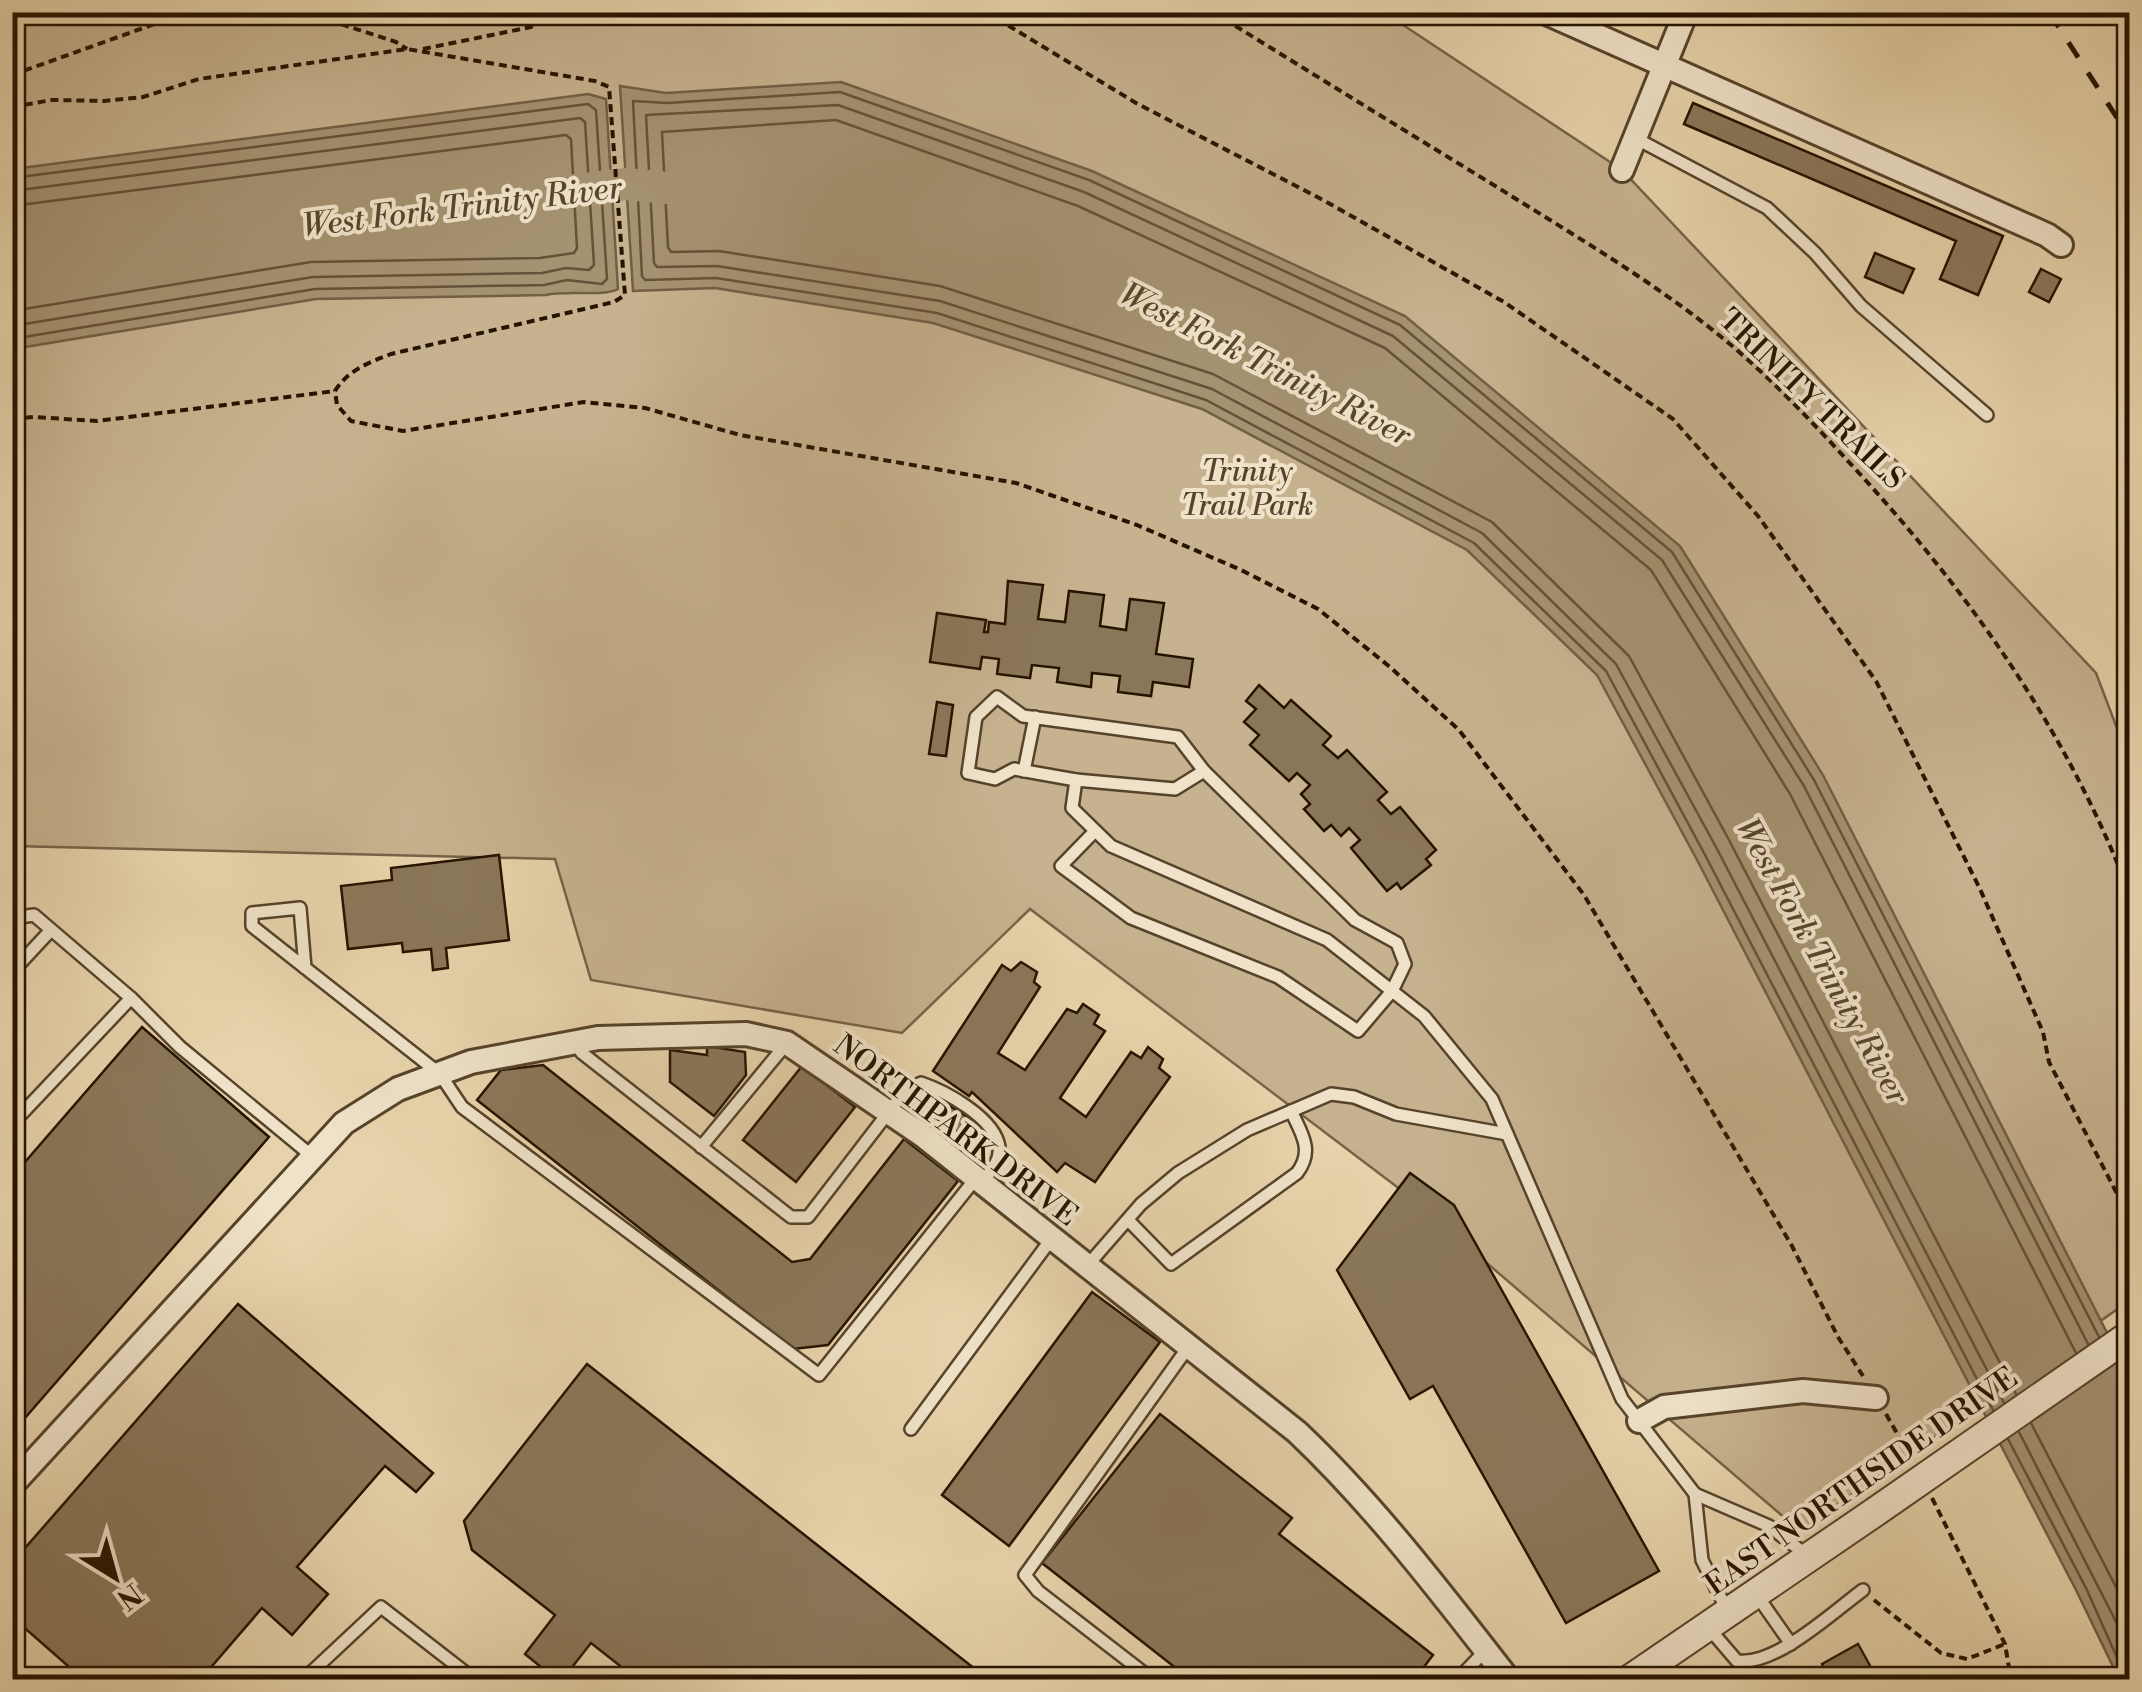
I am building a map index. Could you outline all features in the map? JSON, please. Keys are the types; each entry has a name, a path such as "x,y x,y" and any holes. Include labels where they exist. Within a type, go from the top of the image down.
{"street":[{"path":"1544,12 2047,235 2060,245"},
{"path":"1622,170 1686,12"},
{"path":"2118,12 2130,17"},
{"name":"NORTHPARK DRIVE","path":"14,1481 344,1123 398,1090 470,1062 575,1043 693,1033 746,1034 787,1043 890,1112 1297,1432 1347,1479 1509,1680"},
{"name":"EAST NORTHSIDE DRIVE","path":"1629,1680 2130,1335"},
{"path":"1639,1421 1664,1408 1803,1391 1876,1398"}],"lane":[{"path":"1635,138 1766,208 1815,252 1861,306 1987,414"},
{"path":"1095,830 1061,866 1131,918 1278,976 1358,1031 1392,991 1405,964 1397,943 1355,920 1204,771 1178,736 1023,716 996,697 976,716 968,773 995,779 1014,769 1076,780 1174,789 1204,771"},
{"path":"1024,771 1034,718"},
{"path":"1076,780 1072,808 1111,846 1328,940 1424,1016 1492,1099 1622,1399 1695,1494 1769,1526 1808,1557"},
{"path":"305,968 300,908 252,913 252,926 305,968 440,1074 462,1108 820,1375 997,1162 1000,1149 995,1136 974,1112 942,1090 920,1083 904,1092 808,1217 791,1217 582,1053 575,1043"},
{"path":"12,918 34,915 131,998 180,1047 312,1156"},
{"path":"12,972 51,930"},
{"path":"12,1124 131,998"},
{"path":"701,1147 787,1043"},
{"path":"1088,1266 1128,1220 1178,1173 1248,1130 1331,1094 1396,1114 1507,1134"},
{"path":"1128,1220 1171,1264 1297,1173 1305,1162 1307,1146 1292,1111"},
{"path":"911,1428 1052,1238"},
{"path":"1153,1680 1038,1591 1025,1574 1189,1346"},
{"path":"1695,1494 1702,1560 1718,1619 1737,1661 1749,1663 1791,1644 1863,1590"},
{"path":"1755,1593 1791,1644"},
{"path":"303,1680 381,1607 475,1680"},
{"path":"1457,1680 1486,1650"}],"path":[{"path":"12,75 188,12"},
{"path":"304,12 407,49"},
{"path":"421,50 530,28 563,12"},
{"path":"986,12 1136,103 1323,200 1504,302 1672,419 1758,516 1876,681 1980,889 2043,1032 2049,1062 2130,1219"},
{"name":"TRINITY TRAILS","path":"1213,12 1637,274 1708,326 1777,388 1890,506 1984,623 2058,738 2096,812 2130,894"},
{"path":"12,107 52,100 104,102 143,97 199,79 407,49 595,81 608,87 624,295"},
{"path":"12,419 97,421 335,391"},
{"path":"1863,1590 1941,1653 1967,1659 2005,1644"}],"green space":[{"name":"Trinity Trail Park","path":"13,13 1385,13 1622,170 2096,673 2129,760 2129,1301 1800,1531 1405,1193 1030,909 902,1033 591,980 555,859 13,846"}],"water":[{"path":"841,82 1092,171 1405,316 1680,546 1823,775 2129,1376 2129,1679 2119,1679 1696,858 1597,675 1467,550 1202,409 933,323 715,288 633,291 620,86 666,93"},
{"path":"588,94 606,99 618,289 546,295 316,299 13,349 13,169"}],"building":[{"path":"1693,103 2003,236 1978,295 1940,279 1956,241 1684,124"},
{"path":"1875,253 1914,269 1903,293 1865,277"},
{"path":"2041,269 2061,279 2049,302 2029,292"},
{"path":"1008,581 1043,585 1038,619 1065,622 1069,591 1104,595 1100,626 1126,630 1130,599 1164,603 1156,654 1193,659 1189,687 1153,682 1151,696 1118,692 1120,676 1092,673 1091,687 1057,682 1059,668 1032,665 1030,678 997,674 999,659 982,657 980,669 930,662 937,613 986,620 984,632 988,632 989,622 1005,624"},
{"path":"1259,685 1284,708 1291,700 1331,736 1323,745 1338,758 1347,750 1387,792 1378,800 1391,814 1400,807 1436,850 1426,859 1431,865 1401,889 1397,883 1387,891 1351,848 1360,840 1349,828 1341,836 1331,825 1324,831 1304,809 1310,804 1301,794 1310,785 1297,773 1289,781 1250,745 1259,735 1244,722 1256,709 1246,701"},
{"path":"937,702 953,705 946,756 929,754"},
{"path":"499,855 509,940 446,948 448,968 433,970 431,949 403,952 402,943 348,949 341,886 392,880 391,868"},
{"path":"1021,962 1037,972 1034,982 1040,987 998,1053 1025,1070 1067,1009 1077,1013 1083,1004 1099,1015 1094,1024 1105,1031 1060,1098 1086,1117 1131,1052 1141,1058 1148,1047 1163,1059 1159,1068 1170,1077 1095,1182 1065,1163 1057,1172 972,1092 969,1096 933,1071 1002,965 1011,971"},
{"path":"142,1027 269,1137 12,1433 12,1177"},
{"path":"707,1046 745,1052 746,1075 714,1116 670,1082 670,1050 707,1055"},
{"path":"543,1065 792,1262 810,1259 904,1139 958,1181 828,1345 793,1349 477,1100 501,1070"},
{"path":"802,1066 855,1107 796,1182 743,1140"},
{"path":"932,1095 979,1124 970,1139 923,1110"},
{"path":"1410,1173 1454,1205 1659,1571 1566,1623 1433,1386 1410,1399 1337,1270"},
{"path":"1092,1292 1160,1342 1009,1546 942,1495"},
{"path":"238,1304 433,1473 416,1492 385,1466 297,1567 328,1594 292,1635 262,1608 200,1680 84,1680 12,1617 12,1563"},
{"path":"587,1364 989,1680 638,1680 591,1643 562,1680 557,1680 525,1654 555,1615 472,1550 464,1521"},
{"path":"1160,1414 1292,1518 1279,1534 1433,1655 1414,1680 1191,1680 1042,1563"},
{"path":"1858,1644 1878,1680 1830,1680 1822,1664"}],"waterway":[{"name":"West Fork Trinity River","path":"568,191 626,184 668,188"}],"railway":[{"path":"2049,12 2130,138"}]}
